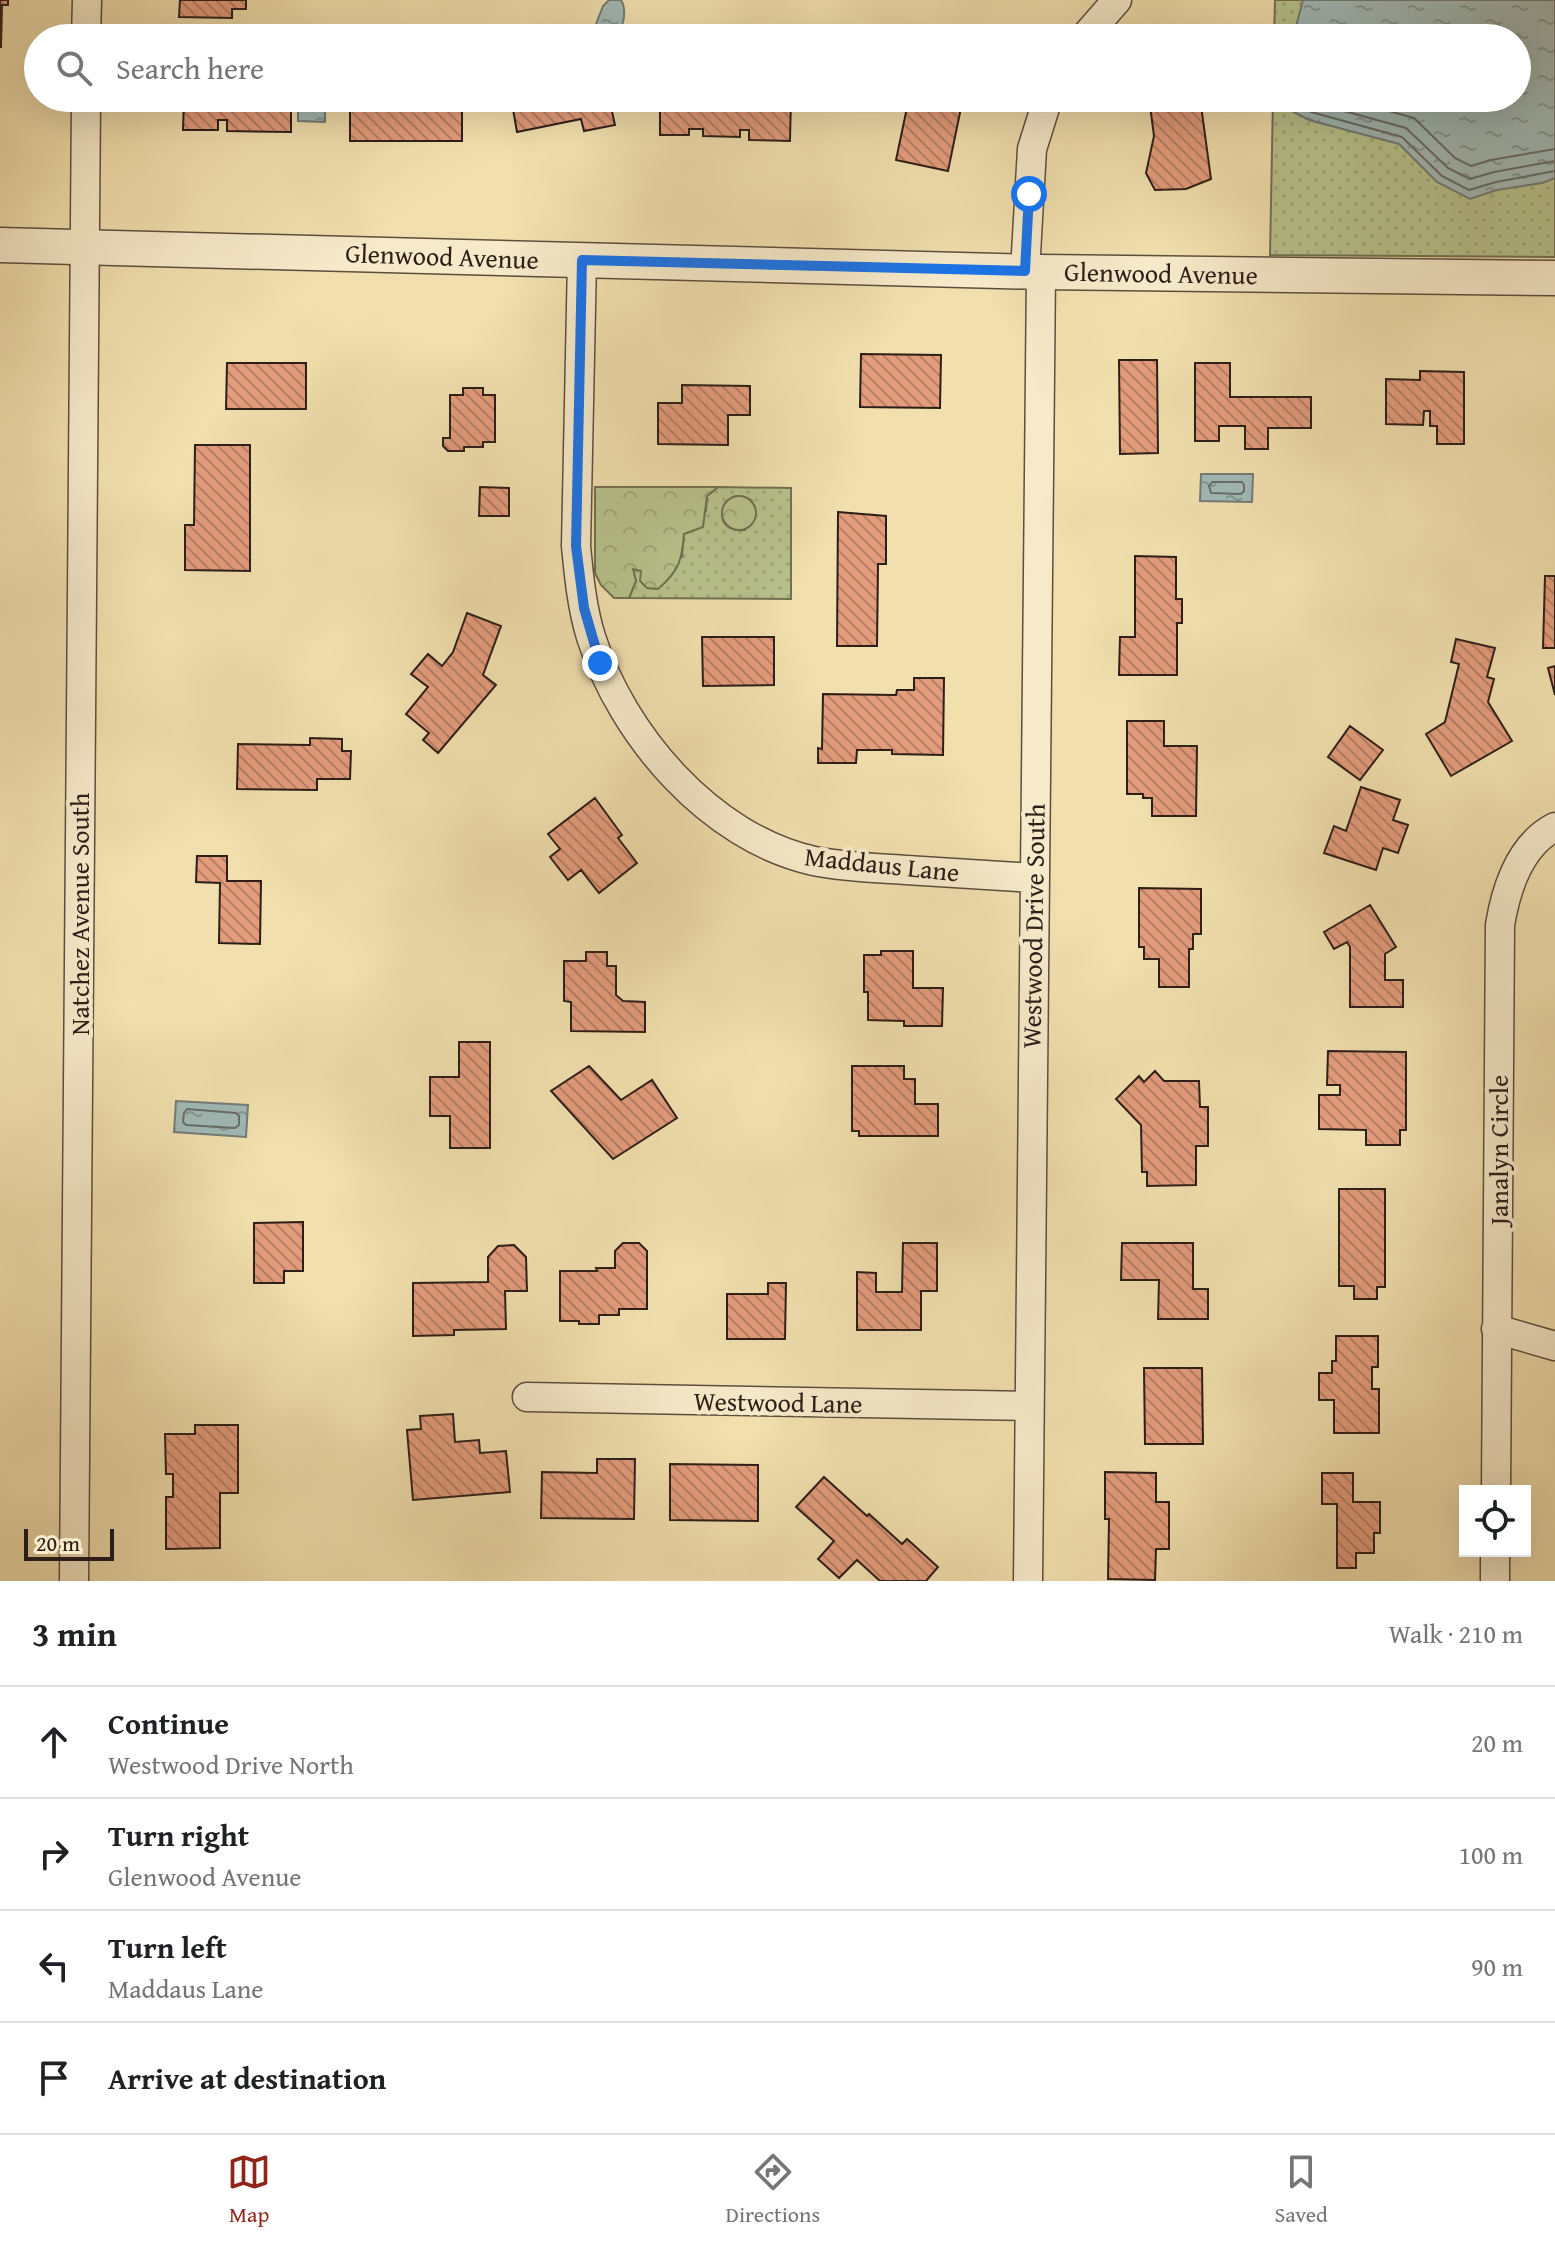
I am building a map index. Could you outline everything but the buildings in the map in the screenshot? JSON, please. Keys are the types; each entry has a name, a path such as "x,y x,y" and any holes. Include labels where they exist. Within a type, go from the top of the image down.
{"street":[{"path":"86,24 87,0"},
{"path":"1096,24 1117,0"},
{"name":"Natchez Avenue South","path":"74,1581 86,112"},
{"name":"Westwood Drive South","path":"1028,1581 1034,878 1032,149 1044,112"},
{"name":"Glenwood Avenue","path":"0,245 1033,272 1555,278"},
{"name":"Maddaus Lane","path":"582,260 576,546 579,581 590,634 600,663 615,696 635,728 661,761 719,816 746,835 781,851 815,861 864,867 1034,878"},
{"name":"Janalyn Circle","path":"1496,1485 1500,925 1504,899 1514,872 1529,850 1555,827"},
{"path":"1496,1329 1555,1346"},
{"name":"Westwood Lane","path":"527,1397 1029,1406"},
{"path":"1495,1557 1495,1581"}],"green space":[{"path":"1275,0 1555,0 1555,257 1270,255 1273,112 1531,112 1531,24 1274,24"},
{"path":"595,487 718,487 707,496 703,527 684,534 678,564 665,583 658,589 647,588 640,581 641,571 633,569 636,581 629,598 614,598 601,585 595,573"},
{"path":"718,487 791,488 791,599 629,598 636,581 632,569 641,571 682,557 684,533 706,511 707,496","holes":["736,496 752,501 745,530 730,528 722,519 724,507"]},
{"path":"739,496 751,501 756,513 751,525 739,530 727,525 722,513 727,501"}],"water":[{"path":"609,0 621,0 623,24 596,24 603,6"},
{"path":"1303,0 1555,0 1555,178 1470,199 1437,182 1399,144 1309,120 1294,112 1531,112 1531,24 1297,24"},
{"path":"298,112 325,112 325,122 298,121"},
{"path":"1201,474 1253,474 1252,502 1200,501"},
{"path":"176,1101 248,1105 246,1137 174,1132"}],"route":[{"path":"600,663 584,608 576,546 582,260 1025,271 1029,194"}]}
